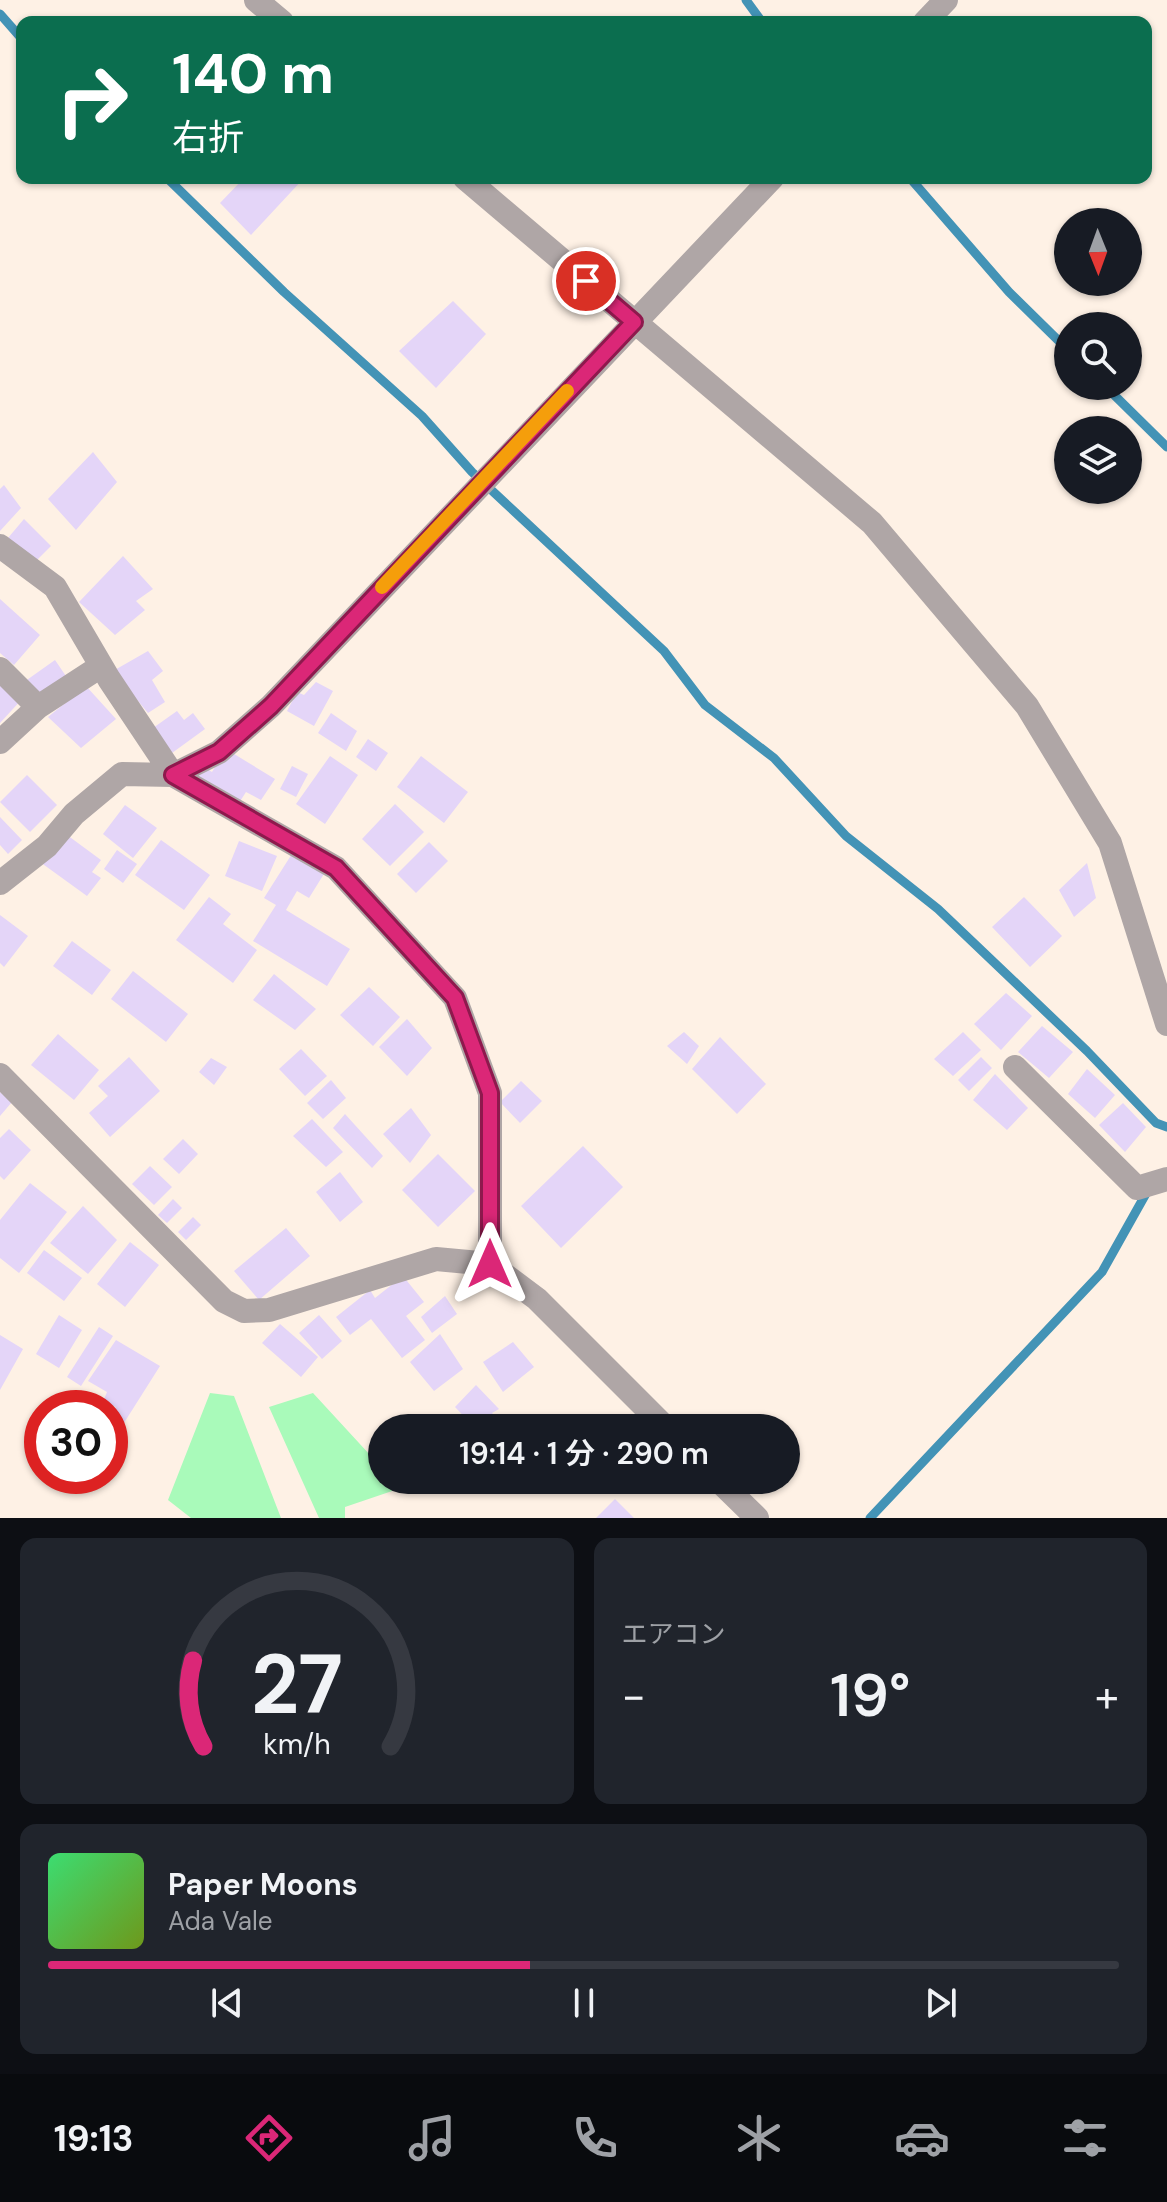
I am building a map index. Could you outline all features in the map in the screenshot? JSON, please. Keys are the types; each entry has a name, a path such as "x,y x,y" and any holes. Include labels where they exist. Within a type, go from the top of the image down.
{"street":[{"path":"256,0 275,16"},
{"path":"931,16 946,0"},
{"path":"472,184 872,523 1027,706 1110,843 1167,1024"},
{"path":"0,883 47,846 74,814 122,774 173,775 219,752 271,706 469,493 766,184"},
{"path":"0,546 55,587 101,666 173,775 336,868 455,998 490,1093 490,1264"},
{"path":"0,742 38,707 101,666"},
{"path":"0,669 38,707"},
{"path":"1015,1067 1137,1188 1158,1182"},
{"path":"0,1075 224,1301 244,1311 269,1310 436,1259 490,1264 537,1299 652,1414"},
{"path":"732,1494 757,1518"}],"green space":[{"path":"210,1393 234,1396 281,1518 191,1518 168,1500"},
{"path":"313,1393 368,1453 368,1494 383,1494 345,1507 345,1518 319,1518 269,1407"}],"building":[{"path":"238,184 298,184 251,235 220,203"},
{"path":"453,301 486,334 436,388 399,351"},
{"path":"93,452 117,482 76,530 48,499"},
{"path":"4,485 21,508 0,531 0,489"},
{"path":"24,519 51,546 35,562 8,538"},
{"path":"123,556 153,589 136,601 145,610 115,635 79,602"},
{"path":"0,599 40,635 14,665 0,653"},
{"path":"148,651 163,671 152,680 165,702 148,713 113,671"},
{"path":"55,660 70,682 39,703 24,682"},
{"path":"316,682 333,691 314,726 287,711 297,692 304,695"},
{"path":"0,684 23,698 0,723"},
{"path":"86,686 116,719 81,748 48,717"},
{"path":"177,711 184,720 193,713 205,729 172,753 153,728"},
{"path":"331,713 357,731 346,751 318,733"},
{"path":"368,739 388,753 376,771 356,757"},
{"path":"226,749 275,779 261,800 246,792 237,806 193,779 202,766 212,772"},
{"path":"330,756 358,775 325,824 296,804"},
{"path":"421,756 468,792 444,823 397,787"},
{"path":"292,766 308,774 296,797 280,789"},
{"path":"27,775 57,805 30,832 0,802"},
{"path":"395,804 424,832 390,866 362,839"},
{"path":"125,805 157,828 133,858 103,834"},
{"path":"0,817 22,840 8,854 0,845"},
{"path":"63,832 101,860 92,872 101,878 87,896 40,862"},
{"path":"161,840 210,875 184,910 135,875"},
{"path":"239,841 277,856 262,891 225,876"},
{"path":"429,842 448,861 416,893 397,874"},
{"path":"295,849 327,869 309,898 297,891 286,910 350,949 327,986 253,941 276,905 264,898"},
{"path":"117,850 137,864 123,883 104,869"},
{"path":"1087,863 1096,898 1074,917 1059,890"},
{"path":"209,897 231,914 223,924 257,950 233,983 176,940"},
{"path":"1024,897 1062,936 1030,967 992,927"},
{"path":"0,915 28,936 4,967 0,963"},
{"path":"72,941 111,970 92,995 53,966"},
{"path":"133,971 188,1014 166,1042 111,999"},
{"path":"274,974 316,1009 295,1030 253,1000"},
{"path":"369,987 400,1017 373,1046 340,1015"},
{"path":"1006,993 1032,1016 1001,1050 974,1024"},
{"path":"407,1019 432,1048 407,1076 379,1047"},
{"path":"1042,1026 1073,1052 1049,1078 1018,1052"},
{"path":"684,1032 699,1046 687,1064 667,1046"},
{"path":"963,1032 981,1050 953,1076 934,1059"},
{"path":"58,1034 99,1070 74,1100 31,1065"},
{"path":"720,1037 766,1084 737,1114 692,1069"},
{"path":"301,1049 327,1076 305,1096 279,1069"},
{"path":"129,1057 160,1091 110,1137 89,1113 108,1096 98,1086"},
{"path":"981,1057 992,1068 969,1091 958,1080"},
{"path":"211,1058 227,1067 214,1085 199,1072"},
{"path":"1087,1069 1115,1095 1095,1118 1068,1094"},
{"path":"995,1074 1028,1108 1007,1130 973,1100"},
{"path":"331,1080 346,1098 323,1119 307,1103"},
{"path":"521,1081 542,1101 520,1123 500,1102"},
{"path":"0,1092 12,1102 0,1116"},
{"path":"1123,1103 1146,1127 1125,1152 1099,1125"},
{"path":"411,1108 431,1135 410,1163 383,1134"},
{"path":"345,1114 383,1156 372,1168 333,1128"},
{"path":"312,1119 343,1152 326,1167 293,1136"},
{"path":"9,1129 31,1150 4,1180 0,1176 0,1138"},
{"path":"183,1139 198,1154 179,1174 163,1159"},
{"path":"583,1146 623,1187 561,1248 521,1206"},
{"path":"438,1154 475,1191 438,1227 402,1190"},
{"path":"150,1166 172,1187 154,1205 132,1184"},
{"path":"340,1172 363,1202 340,1222 316,1192"},
{"path":"30,1183 67,1212 19,1273 0,1258 0,1220"},
{"path":"173,1199 182,1208 167,1223 158,1215"},
{"path":"83,1206 117,1240 88,1274 50,1243"},
{"path":"193,1217 201,1225 186,1240 178,1232"},
{"path":"286,1228 310,1256 259,1300 234,1271"},
{"path":"130,1242 159,1265 125,1307 97,1284"},
{"path":"44,1250 82,1278 64,1301 27,1273"},
{"path":"403,1276 424,1302 406,1316 425,1340 402,1358 371,1319 350,1335 336,1317 370,1290 375,1298"},
{"path":"445,1296 457,1314 432,1333 421,1317"},
{"path":"59,1315 82,1330 59,1368 36,1354"},
{"path":"319,1315 342,1341 322,1359 299,1333"},
{"path":"280,1324 318,1357 301,1377 262,1343"},
{"path":"99,1327 113,1336 81,1386 67,1377"},
{"path":"440,1334 463,1369 434,1391 410,1362"},
{"path":"0,1335 23,1349 0,1390"},
{"path":"116,1340 160,1366 128,1417 128,1390 104,1390 88,1381"},
{"path":"513,1342 534,1367 503,1392 483,1362"},
{"path":"476,1385 499,1409 493,1414 462,1414 455,1407"},
{"path":"615,1499 634,1518 596,1518"}],"waterway":[{"path":"746,0 758,16"},
{"path":"0,14 16,32"},
{"path":"173,184 284,292 422,416 472,472 664,651 705,705 774,758 846,836 938,909 1087,1051 1156,1123 1167,1127"},
{"path":"915,184 1009,292 1054,336"},
{"path":"1119,400 1167,447"},
{"path":"870,1518 1102,1272 1148,1190"}],"slow traffic":[{"path":"382,587 567,391"}],"route":[{"path":"490,1264 490,1093 455,998 336,868 173,775 219,752 271,706 485,476 634,322 586,281"}]}
